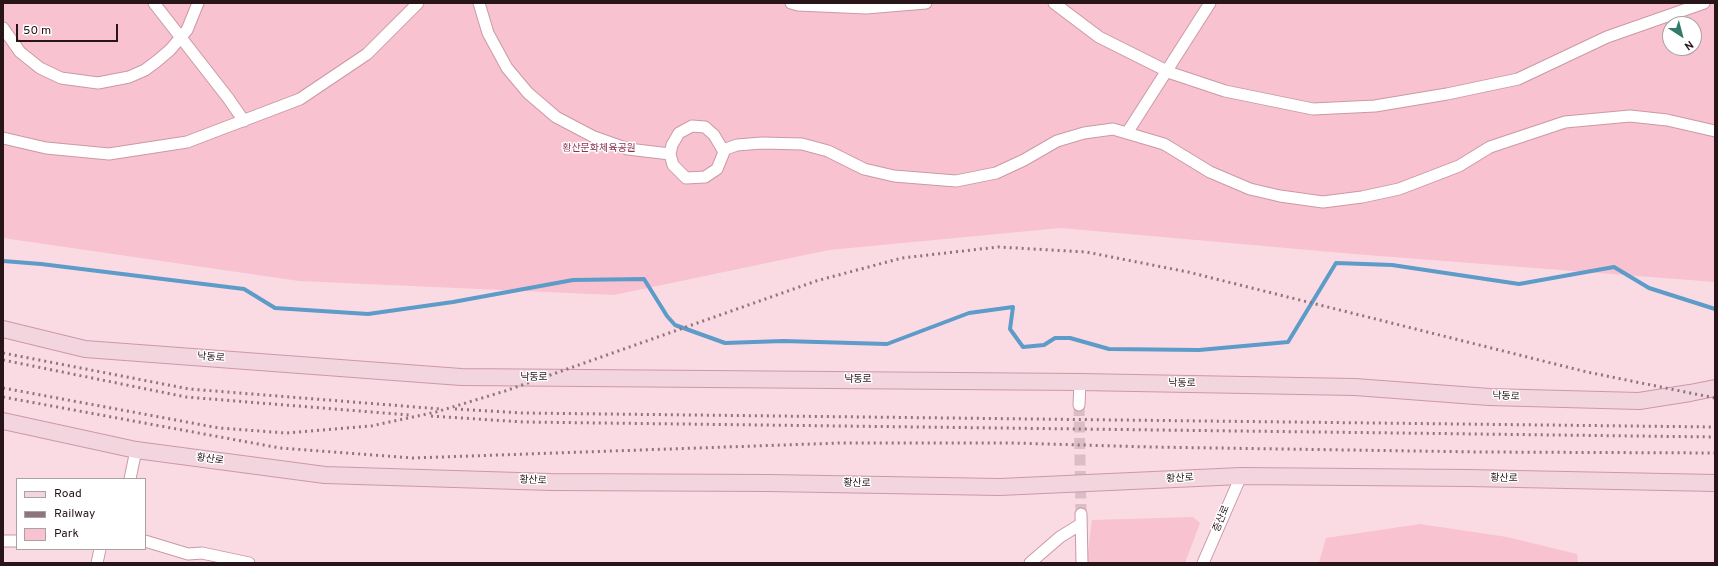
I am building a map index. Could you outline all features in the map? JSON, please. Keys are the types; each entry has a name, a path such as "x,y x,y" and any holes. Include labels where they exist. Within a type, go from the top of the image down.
{"main road":[{"name":"낙동로","path":"3,329 85,349 461,378 1080,382 1355,387 1490,397 1639,401 1715,388"},
{"name":"황산로","path":"3,421 136,450 325,475 551,482 761,482 1000,487 1241,476 1468,478 1715,483"}],"street":[{"path":"154,3 228,98 244,122"},
{"path":"3,28 20,52 40,68 61,78 98,83 129,77 145,70 170,50 187,30 198,3"},
{"path":"3,138 46,148 109,154 187,142 300,100 367,54 418,3"},
{"path":"479,3 488,33 507,68 528,93 556,117 594,137 628,149 670,154"},
{"path":"791,3 798,5 866,8 926,3"},
{"path":"1054,3 1099,37 1166,71 1225,91 1313,109 1375,106 1447,94 1518,79 1607,38 1704,3"},
{"path":"1127,133 1210,3"},
{"path":"723,150 737,145 762,143 802,144 828,151 864,169 920,179 956,181 996,172 1024,160 1057,141 1084,133 1113,129 1164,144 1210,172 1250,189 1280,196 1323,202 1362,197 1400,189 1459,166 1490,147 1565,122 1630,116 1668,120 1715,131"},
{"path":"692,126 705,127 714,135 724,152 717,169 705,178 694,179 686,178 677,170 673,165 670,154 672,145 680,133 692,126"},
{"path":"1079,405 1080,382"},
{"path":"130,478 136,450"},
{"name":"증산로","path":"1204,563 1241,476"},
{"path":"1030,563 1081,519 1082,563"},
{"path":"3,541 16,541"},
{"path":"146,541 187,559 202,553 249,563"},
{"path":"97,563 100,550"}],"green space":[{"name":"황산문화체육공원","path":"3,3 1715,3 1715,282 1354,254 1061,228 829,250 614,295 299,281 3,238"},
{"path":"1193,517 1200,523 1185,563 1089,563 1087,560 1092,520"},
{"path":"1420,524 1507,537 1577,554 1578,563 1319,563 1326,538"}],"waterway":[{"path":"3,261 41,264 244,289 275,308 368,314 453,302 573,280 644,279 667,316 675,325 725,343 783,341 887,344 969,313 1013,307 1010,329 1023,347 1044,345 1055,338 1070,338 1109,349 1199,350 1288,342 1336,263 1392,265 1519,284 1614,267 1649,288 1715,309"}],"tunnel":[{"path":"1079,405 1081,514"}],"railway":[{"path":"3,388 219,428 286,433 371,426 436,412 505,391 816,281 902,258 998,247 1086,252 1188,272 1587,372 1715,398"},
{"path":"3,353 189,389 441,409"},
{"path":"3,360 186,397 409,415"},
{"path":"3,397 280,448 413,458 840,443 1013,443 1150,447 1481,452 1715,453"},
{"path":"455,409 523,413 1715,427"},
{"path":"431,416 523,422 1715,437"}]}
